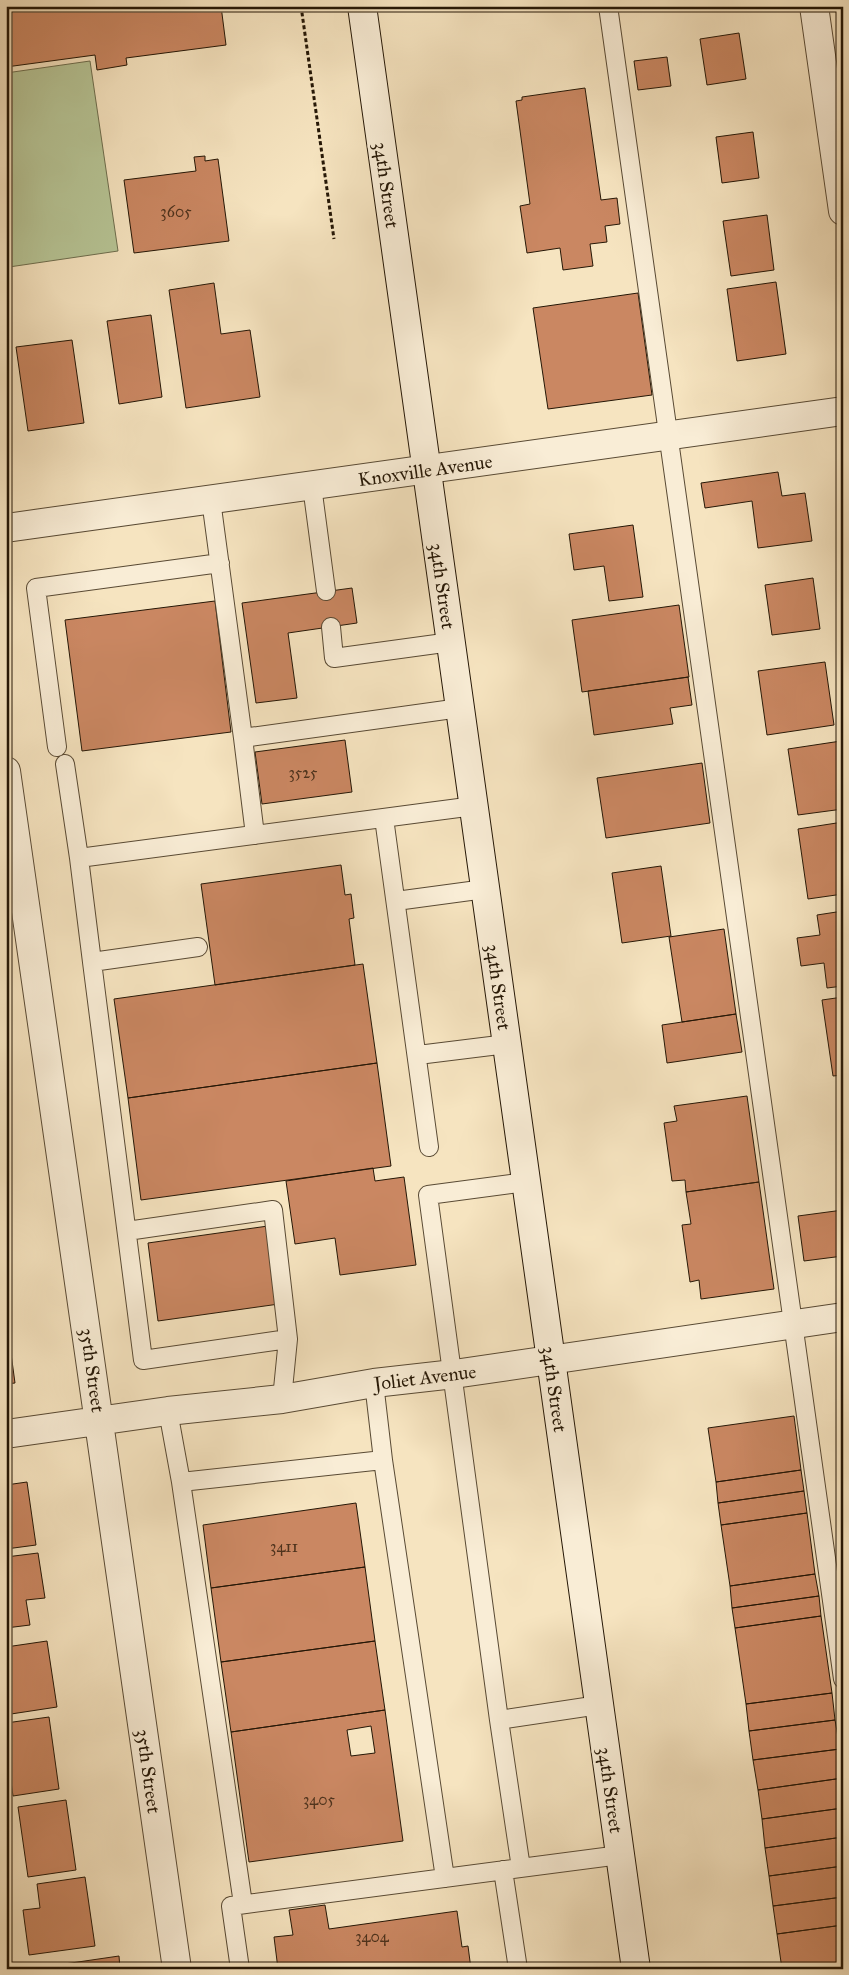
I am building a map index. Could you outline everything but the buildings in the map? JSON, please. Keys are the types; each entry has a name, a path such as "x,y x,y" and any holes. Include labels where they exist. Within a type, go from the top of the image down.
{"street":[{"name":"34th Street","path":"362,6 636,1969"},
{"path":"814,6 843,211"},
{"name":"Knoxville Avenue","path":"6,528 843,411"},
{"name":"35th Street","path":"6,771 177,1969"},
{"name":"Joliet Avenue","path":"6,1434 168,1411 282,1399 374,1383 454,1374 843,1317"}],"lane":[{"path":"608,6 843,1679"},
{"path":"312,486 326,591"},
{"path":"211,500 255,835"},
{"path":"57,748 36,588 220,564"},
{"path":"331,627 334,658 451,642"},
{"path":"243,738 460,708"},
{"path":"65,764 79,858 142,1360 288,1338"},
{"path":"79,858 474,806"},
{"path":"384,818 418,1055 429,1147"},
{"path":"396,901 485,889"},
{"path":"92,962 198,947"},
{"path":"418,1055 507,1044"},
{"path":"521,1868 499,1720 454,1374 428,1195 526,1182"},
{"path":"127,1231 272,1210 288,1338 282,1399"},
{"path":"374,1383 445,1878"},
{"path":"168,1411 181,1482 243,1904"},
{"path":"181,1482 384,1460"},
{"path":"499,1720 600,1705"},
{"path":"240,1969 231,1906 620,1855"},
{"path":"504,1870 518,1969"}],"path":[{"path":"301,6 334,239"}],"green space":[{"path":"90,61 118,251 9,267 6,246 6,73"}]}
